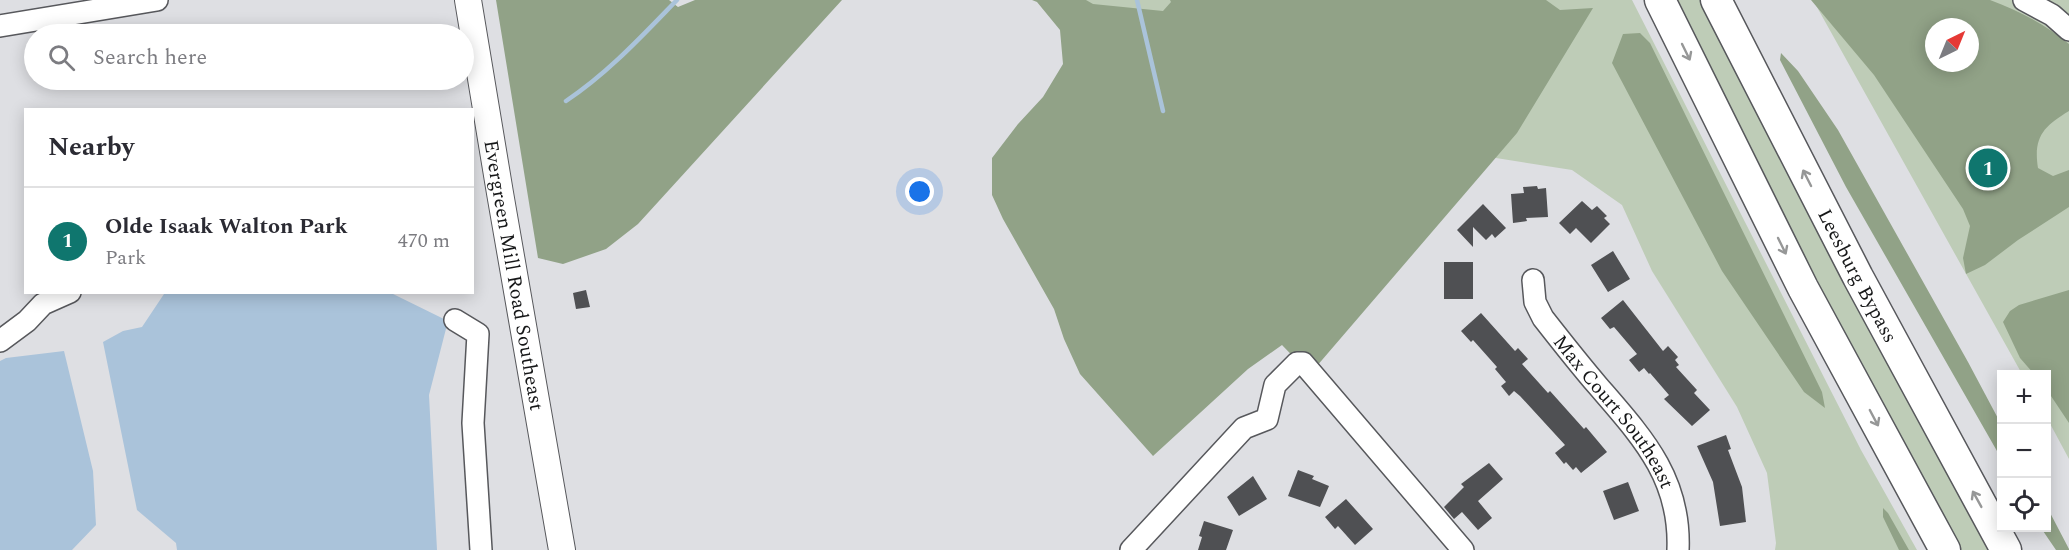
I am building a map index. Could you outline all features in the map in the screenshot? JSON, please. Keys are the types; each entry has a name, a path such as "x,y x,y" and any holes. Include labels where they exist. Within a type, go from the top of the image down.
{"highway":[{"path":"1660,0 1803,288 1945,550"},
{"name":"Leesburg Bypass","path":"1716,0 1858,277 2006,550"}],"main road":[{"name":"Evergreen Mill Road Southeast","path":"468,0 472,24"},
{"name":"Evergreen Mill Road Southeast","path":"474,36 562,550"}],"street":[{"path":"0,27 158,0"},
{"path":"2024,0 2052,15 2069,30"},
{"name":"Max Court Southeast","path":"1533,280 1535,302 1543,318 1647,443 1659,464 1669,486 1675,509 1678,550"},
{"path":"0,341 27,321 43,304 66,294"},
{"path":"455,321 478,334 473,423 481,550"},
{"path":"1131,550 1244,428 1267,419 1275,385 1297,363 1303,363 1462,550"}],"green space":[{"path":"496,0 669,0 678,7 695,0 842,0 638,224 606,249 563,264 538,258"},
{"path":"1032,0 1086,0 1093,4 1163,11 1171,2 1170,0 1546,0 1560,10 1593,8 1517,133 1310,374 1282,345 1248,369 1153,456 1080,374 1064,339 1054,309 1003,219 992,195 992,158 1018,124 1043,97 1063,64 1060,30 1037,2"},
{"path":"1051,0 1632,0 1861,450 1917,550 1775,550 1767,473 1737,407 1652,271 1622,205 1572,170 1496,158"},
{"path":"1673,0 1700,0 1878,345 1989,550 1959,550 1912,465"},
{"path":"1811,0 1990,0 2041,24 2069,44 2069,111 2047,127 2042,134 2037,148 2037,157 2038,168 2053,176 2069,170 2069,207 2018,240 1985,265 1966,274 1963,258 1970,226 1963,209 1874,75"},
{"path":"1813,0 2069,0 2069,459 2051,425 2051,370 2020,370"},
{"path":"1640,33 1650,43 1822,392 1825,408 1804,392 1722,271 1612,63 1623,34"},
{"path":"1781,53 1798,71 1838,130 1968,362 1997,416 1997,451 1846,187 1780,60"},
{"path":"2069,290 2069,423 2051,396 2051,370 2030,370 2020,358 2003,322 2010,311 2019,305"},
{"path":"1883,508 1909,550 1899,550 1883,517"},
{"path":"2051,515 2069,549 2056,550 2044,532 2051,532"}],"water":[{"path":"164,294 393,294 448,321 429,395 437,550 177,550 176,543 137,510 103,342 123,331 142,327"},
{"path":"64,351 93,471 96,525 72,550 0,550 0,361 6,358"}],"building":[{"path":"1537,186 1538,189 1546,188 1548,217 1526,218 1527,221 1513,223 1511,194 1524,193 1523,187"},
{"path":"1582,201 1592,210 1597,206 1607,216 1604,218 1610,224 1591,243 1576,228 1570,234 1559,223"},
{"path":"1483,204 1506,228 1495,238 1492,234 1486,240 1473,227 1473,247 1457,230"},
{"path":"1613,251 1630,279 1608,292 1591,265"},
{"path":"1444,262 1473,262 1473,299 1444,299"},
{"path":"586,290 590,307 576,309 573,293"},
{"path":"1623,300 1663,351 1668,346 1678,357 1675,360 1679,365 1676,367 1697,390 1694,393 1710,410 1692,426 1664,399 1669,395 1650,373 1644,368 1639,372 1629,360 1637,354 1614,327 1610,329 1601,318"},
{"path":"1481,313 1515,351 1518,348 1528,359 1522,364 1548,393 1550,391 1584,429 1586,427 1607,452 1581,473 1576,467 1573,470 1566,462 1564,464 1555,453 1565,445 1520,396 1514,391 1509,396 1501,386 1506,382 1495,369 1497,367 1473,340 1471,342 1461,331"},
{"path":"1726,435 1731,449 1728,450 1742,487 1746,522 1720,526 1713,482 1697,446"},
{"path":"1489,463 1503,479 1478,501 1492,518 1478,530 1462,512 1454,519 1444,507 1464,487 1461,484"},
{"path":"1298,470 1314,476 1312,479 1329,486 1320,507 1288,496"},
{"path":"1253,476 1267,499 1239,516 1227,497"},
{"path":"1628,482 1639,511 1614,520 1603,491"},
{"path":"1346,499 1373,529 1355,545 1338,526 1335,529 1325,517"},
{"path":"1204,521 1233,530 1226,550 1198,550 1202,537 1199,536"}],"waterway":[{"path":"566,101 610,66 677,0"},
{"path":"1137,0 1163,111"}],"place":[{"name":"Olde Isaak Walton Park","path":"1988,168"}]}
